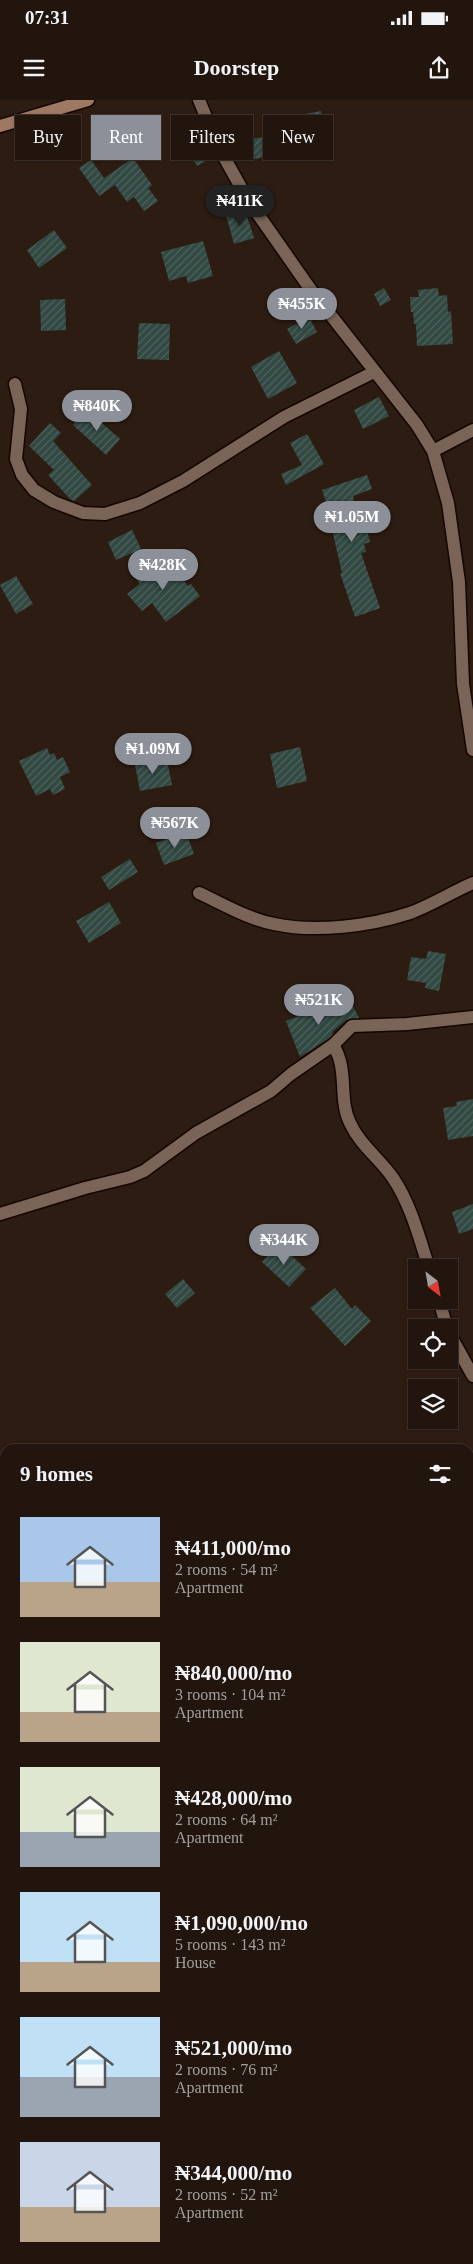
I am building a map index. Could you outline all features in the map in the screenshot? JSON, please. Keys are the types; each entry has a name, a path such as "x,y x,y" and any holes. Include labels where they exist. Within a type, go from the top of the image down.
{"main road":[{"path":"0,126 64,103 88,100"}],"street":[{"path":"199,100 219,148 248,200 311,290 417,426 433,452 448,504 458,572 463,684 473,750"},
{"path":"15,384 21,409 16,459 22,475 34,490 54,502 82,513 105,514 140,503 182,481 284,416 374,372"},
{"path":"433,452 473,430"},
{"path":"199,893 252,917 274,924 340,928 374,923 411,912 473,884"},
{"path":"0,1214 85,1188 130,1177 144,1171 196,1133 271,1092 333,1045 352,1026 407,1024 473,1017"},
{"path":"333,1045 340,1062 344,1102 350,1123 360,1140 392,1177 403,1196 418,1232 426,1259"},
{"path":"458,1349 473,1376"}],"building":[{"path":"321,111 322,115 300,115"},
{"path":"263,137 263,157 253,159 253,139"},
{"path":"91,160 104,178 130,160 134,160 152,185 148,188 158,201 144,211 134,197 127,202 115,185 99,196 79,168"},
{"path":"193,160 208,160 197,166"},
{"path":"245,210 254,238 234,244 226,215"},
{"path":"54,230 67,248 39,268 27,250"},
{"path":"203,241 213,276 188,283 186,276 169,281 161,252"},
{"path":"384,288 391,300 380,306 374,294"},
{"path":"438,288 439,296 447,295 448,312 451,311 453,344 417,346 416,324 414,324 413,312 411,312 410,297 419,297 418,290"},
{"path":"65,299 66,330 41,331 40,300"},
{"path":"309,317 317,332 296,344 287,329"},
{"path":"139,323 170,324 169,360 137,359"},
{"path":"279,351 297,383 268,399 251,367"},
{"path":"379,397 389,416 363,429 354,410"},
{"path":"87,410 120,439 106,455 73,425"},
{"path":"50,423 61,433 53,441 92,485 74,501 48,475 54,470 29,446"},
{"path":"307,434 324,464 286,485 281,474 302,465 290,443"},
{"path":"367,475 372,489 353,496 359,524 365,522 370,542 364,544 366,552 361,553 380,608 355,617 340,573 342,573 330,521 332,520 322,490"},
{"path":"132,530 141,549 116,560 108,542"},
{"path":"168,561 188,586 191,584 200,596 166,622 152,603 142,611 127,594 140,584 135,577 149,565 155,572"},
{"path":"16,576 33,604 16,614 0,585"},
{"path":"300,747 307,781 277,788 270,754"},
{"path":"47,748 50,755 54,753 57,760 63,757 70,772 60,777 65,789 53,795 50,789 36,796 19,761"},
{"path":"167,760 172,785 140,791 135,765"},
{"path":"186,832 194,854 164,865 156,843"},
{"path":"130,859 138,872 109,890 101,877"},
{"path":"109,902 121,923 89,943 76,921"},
{"path":"428,951 446,954 439,991 425,988 426,983 407,980 411,957 426,959"},
{"path":"350,1000 359,1018 346,1020 332,1032 333,1034 328,1039 300,1057 286,1021 322,1007 325,1012"},
{"path":"473,1099 473,1136 448,1140 443,1108 457,1106 456,1102"},
{"path":"473,1204 473,1229 459,1234 452,1212"},
{"path":"279,1244 306,1269 289,1287 262,1262"},
{"path":"183,1279 195,1293 177,1308 165,1294"},
{"path":"335,1288 352,1309 355,1305 371,1321 345,1346 310,1308"}]}
